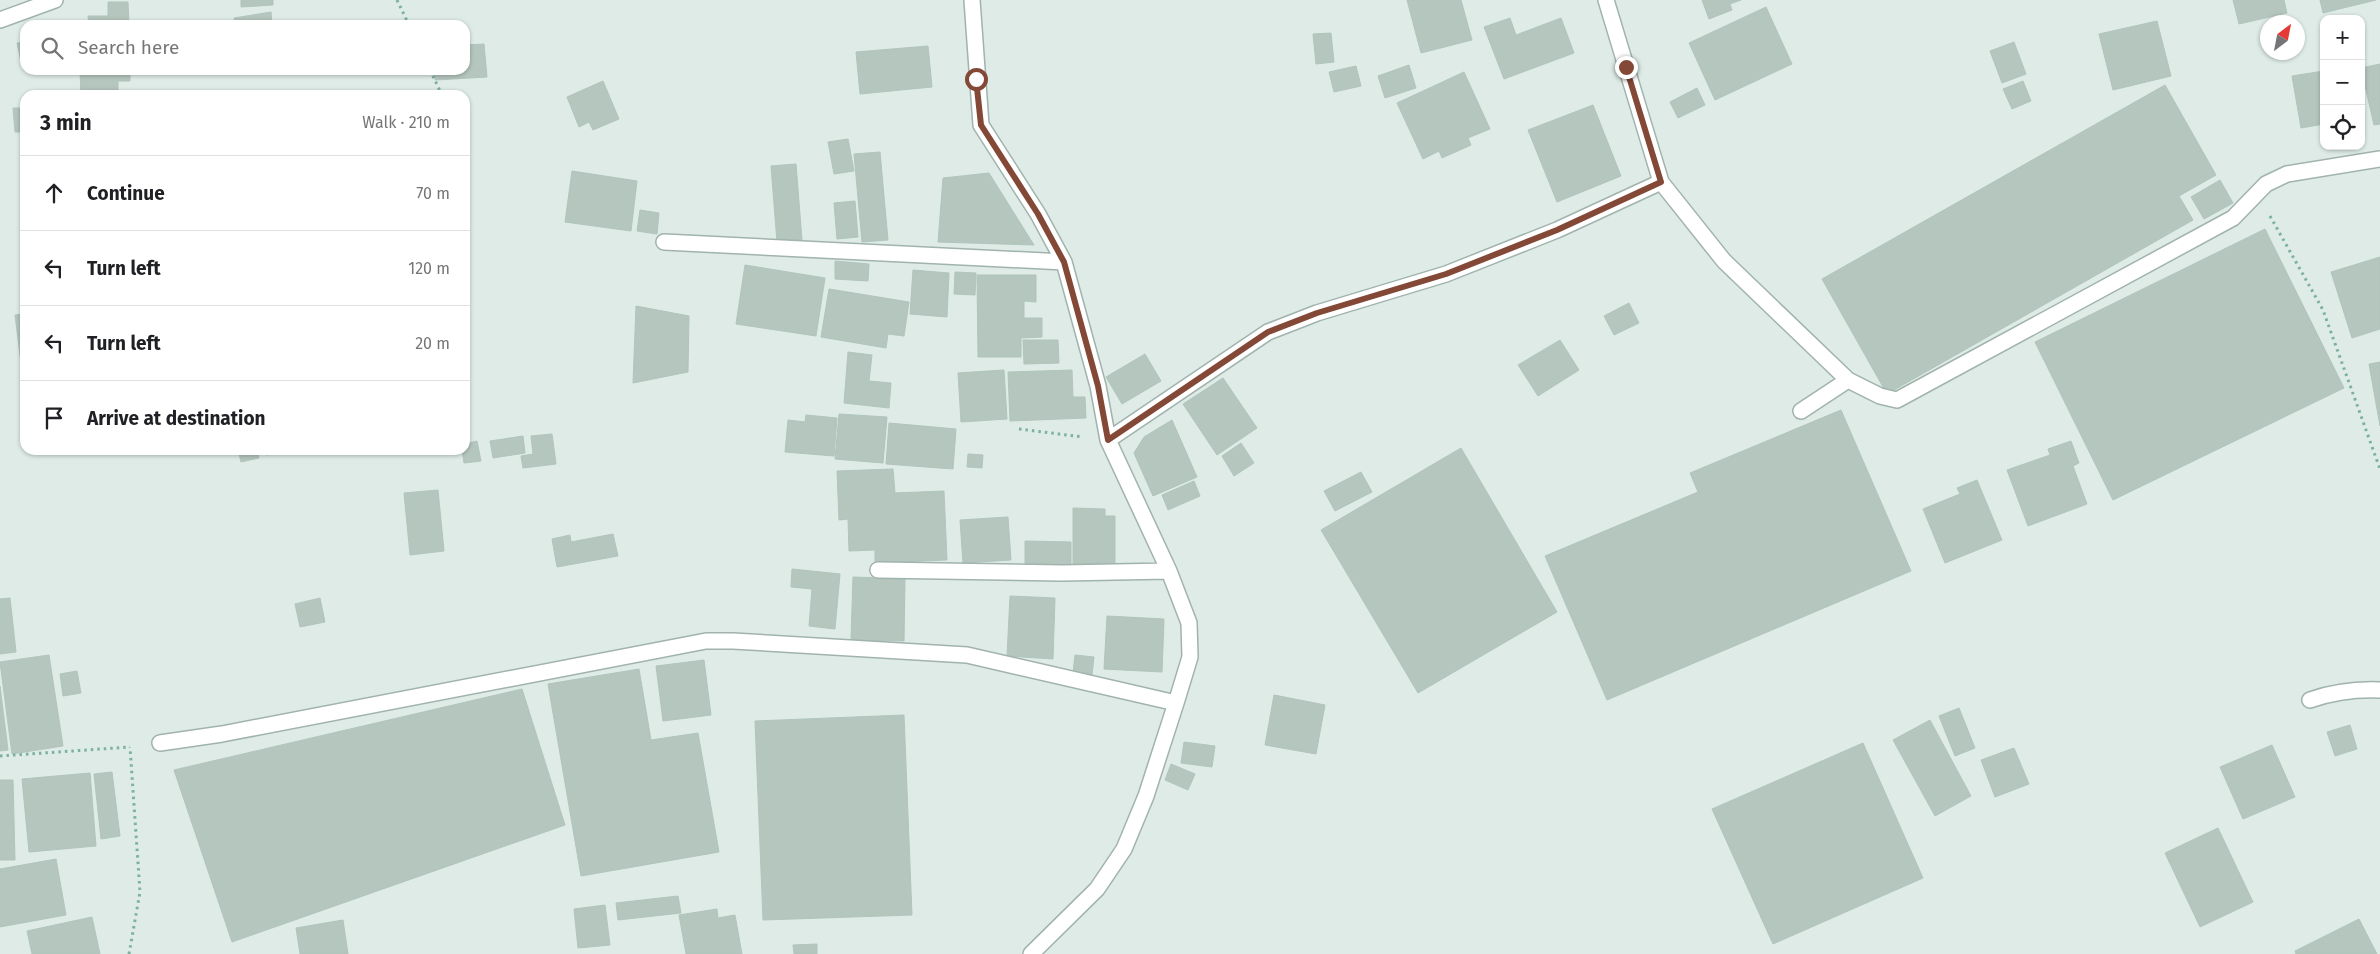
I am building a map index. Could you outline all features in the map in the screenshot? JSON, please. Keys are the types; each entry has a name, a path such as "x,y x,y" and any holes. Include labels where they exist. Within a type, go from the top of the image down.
{"street":[{"path":"0,20 55,0"},
{"path":"972,0 981,125 1038,214 1064,262 1098,386 1108,440 1170,572 1189,623 1190,657 1146,796 1124,849 1097,889 1031,954"},
{"path":"1606,0 1661,182 1724,261 1848,380 1880,396 1897,400 2233,218 2266,184 2287,174 2380,159"},
{"path":"1108,440 1268,332 1317,313 1446,274 1557,230 1661,182"},
{"path":"664,242 1064,262"},
{"path":"1801,412 1848,380"},
{"path":"878,570 1062,573 1170,572"},
{"path":"160,743 222,734 706,641 967,655 1176,703"},
{"path":"2310,700 2326,694 2357,689 2380,690"}],"path":[{"path":"397,0 407,20"},
{"path":"432,75 440,90"},
{"path":"2258,194 2323,310 2380,469"},
{"path":"1019,429 1108,440"},
{"path":"0,756 130,747 160,743"},
{"path":"129,954 140,892 130,747"}],"building":[{"path":"241,0 273,0 273,5 241,7"},
{"path":"1407,0 1461,0 1472,40 1421,53"},
{"path":"1702,0 1741,0 1730,4 1732,10 1709,19"},
{"path":"2233,0 2284,0 2287,13 2260,15 2260,19 2239,24"},
{"path":"2320,0 2376,0 2323,13"},
{"path":"108,2 128,2 129,20 88,20 88,16 108,16"},
{"path":"1766,7 1792,64 1715,100 1689,43"},
{"path":"271,12 272,20 234,20 234,18"},
{"path":"1510,18 1516,35 1561,18 1574,53 1504,79 1484,27"},
{"path":"2157,21 2171,76 2113,90 2099,34"},
{"path":"1331,33 1334,62 1316,64 1313,34"},
{"path":"2014,42 2026,74 2002,83 1990,51"},
{"path":"17,43 20,43 20,57"},
{"path":"484,44 487,77 435,80 435,75 470,75 470,45"},
{"path":"928,46 932,87 860,94 856,52"},
{"path":"2380,64 2380,124 2374,125 2365,86 2365,67"},
{"path":"1409,65 1416,88 1385,98 1378,76"},
{"path":"1356,66 1361,86 1334,92 1329,72"},
{"path":"1464,72 1490,129 1468,138 1471,145 1442,158 1439,151 1423,159 1397,103"},
{"path":"2320,72 2320,125 2301,128 2292,76"},
{"path":"80,75 130,75 130,81 118,81 118,90 81,90"},
{"path":"603,81 619,119 593,130 589,122 579,127 567,97"},
{"path":"2023,81 2031,101 2012,109 2003,89"},
{"path":"2165,85 2216,175 2179,196 2193,220 1887,394 1822,279"},
{"path":"1697,88 1705,105 1678,118 1670,102"},
{"path":"1593,105 1621,176 1557,202 1528,130"},
{"path":"13,108 20,108 20,132 15,132"},
{"path":"848,139 854,171 834,174 828,142"},
{"path":"880,152 888,240 862,242 854,154"},
{"path":"796,164 802,240 777,242 771,166"},
{"path":"572,171 637,181 631,231 565,222"},
{"path":"989,173 1034,245 938,242 943,178"},
{"path":"2220,180 2233,203 2204,219 2191,197"},
{"path":"855,201 858,237 837,239 834,203"},
{"path":"640,210 659,213 657,234 637,231"},
{"path":"2265,229 2344,388 2113,500 2035,342"},
{"path":"2380,257 2380,329 2352,338 2331,272"},
{"path":"835,261 869,264 868,281 835,279"},
{"path":"745,265 825,278 816,336 736,324"},
{"path":"913,270 949,273 947,317 910,314"},
{"path":"955,272 976,273 975,295 954,294"},
{"path":"977,275 1036,275 1036,302 1024,301 1024,318 1042,318 1042,337 1021,338 1021,357 978,357"},
{"path":"829,289 909,302 904,336 888,334 886,348 821,337"},
{"path":"1629,303 1639,323 1614,335 1604,316"},
{"path":"636,306 689,316 688,372 633,383"},
{"path":"20,314 20,355 15,315"},
{"path":"1023,340 1058,340 1059,363 1024,364"},
{"path":"1560,340 1579,370 1538,396 1518,365"},
{"path":"848,352 872,355 869,381 891,383 889,408 844,403"},
{"path":"1145,354 1161,381 1122,404 1106,377"},
{"path":"2380,362 2380,426 2369,364"},
{"path":"1004,370 1007,419 961,422 958,373"},
{"path":"1072,370 1073,397 1085,397 1086,418 1010,421 1008,372"},
{"path":"1223,378 1257,428 1217,455 1183,404"},
{"path":"1841,410 1911,571 1607,700 1545,556 1698,492 1690,473"},
{"path":"839,414 887,417 883,463 835,459"},
{"path":"806,415 837,418 834,456 785,452 788,420 805,422"},
{"path":"1172,420 1197,477 1153,496 1134,453 1144,437"},
{"path":"889,423 956,429 953,469 886,464"},
{"path":"552,434 556,464 523,468 521,456 533,454 531,436"},
{"path":"523,436 525,453 493,458 490,441"},
{"path":"477,441 481,461 464,463 463,455 470,455 470,443"},
{"path":"2071,441 2079,463 2073,466 2087,504 2028,526 2007,470 2050,455 2048,449"},
{"path":"1241,443 1254,463 1234,476 1222,456"},
{"path":"1461,448 1557,612 1418,693 1321,530"},
{"path":"968,454 983,455 982,468 967,467"},
{"path":"239,455 258,455 259,458 241,462"},
{"path":"893,469 895,493 944,491 947,560 875,563 875,550 849,551 848,519 839,520 837,471"},
{"path":"1361,472 1372,492 1335,511 1324,491"},
{"path":"1977,480 2002,540 1945,563 1923,509 1960,494 1957,488"},
{"path":"1194,481 1200,496 1168,510 1162,495"},
{"path":"438,490 444,551 410,555 404,493"},
{"path":"1073,508 1105,509 1105,516 1115,516 1115,563 1073,564"},
{"path":"1008,517 1011,560 963,563 960,520"},
{"path":"613,534 618,556 557,567 552,539 570,535 571,542"},
{"path":"1025,541 1071,542 1071,566 1025,565"},
{"path":"792,569 840,574 835,629 809,626 812,589 791,587"},
{"path":"853,577 905,579 904,641 851,640"},
{"path":"1010,596 1055,598 1053,659 1007,656"},
{"path":"10,598 16,652 0,654 0,599"},
{"path":"320,598 325,622 300,627 295,604"},
{"path":"1107,616 1164,619 1162,672 1104,669"},
{"path":"49,655 63,746 12,754 0,662"},
{"path":"1075,655 1094,657 1092,675 1073,673"},
{"path":"704,660 711,715 663,721 656,666"},
{"path":"639,669 651,740 698,733 719,852 581,876 548,684"},
{"path":"77,671 81,693 63,696 60,674"},
{"path":"0,686 8,750 0,751"},
{"path":"522,689 565,825 232,942 174,770"},
{"path":"1274,695 1325,705 1316,754 1265,745"},
{"path":"1959,708 1975,748 1955,756 1939,716"},
{"path":"904,715 912,915 763,920 755,721"},
{"path":"1930,720 1971,796 1935,816 1893,740"},
{"path":"2350,725 2357,749 2335,756 2327,732"},
{"path":"1184,742 1215,746 1212,767 1181,763"},
{"path":"1863,743 1923,878 1773,944 1712,809"},
{"path":"2272,745 2295,797 2243,819 2220,767"},
{"path":"2014,748 2029,784 1995,797 1981,760"},
{"path":"1171,764 1195,774 1188,790 1165,780"},
{"path":"112,772 120,836 101,839 94,774"},
{"path":"90,773 96,846 29,852 22,779"},
{"path":"0,780 13,780 15,860 0,860"},
{"path":"2218,828 2253,902 2200,927 2165,853"},
{"path":"56,859 66,915 0,927 0,869"},
{"path":"678,896 681,913 618,920 616,903"},
{"path":"605,905 610,945 578,948 574,909"},
{"path":"717,909 718,918 735,915 742,954 686,954 679,915"},
{"path":"92,917 100,954 32,954 27,931"},
{"path":"2359,919 2377,954 2296,954 2295,951"},
{"path":"343,920 348,954 300,954 296,928"},
{"path":"817,944 817,954 794,954 793,945"}],"route":[{"path":"976,79 981,125 1038,214 1064,262 1098,386 1108,440 1268,332 1317,313 1446,274 1557,230 1661,182 1626,67"}]}
